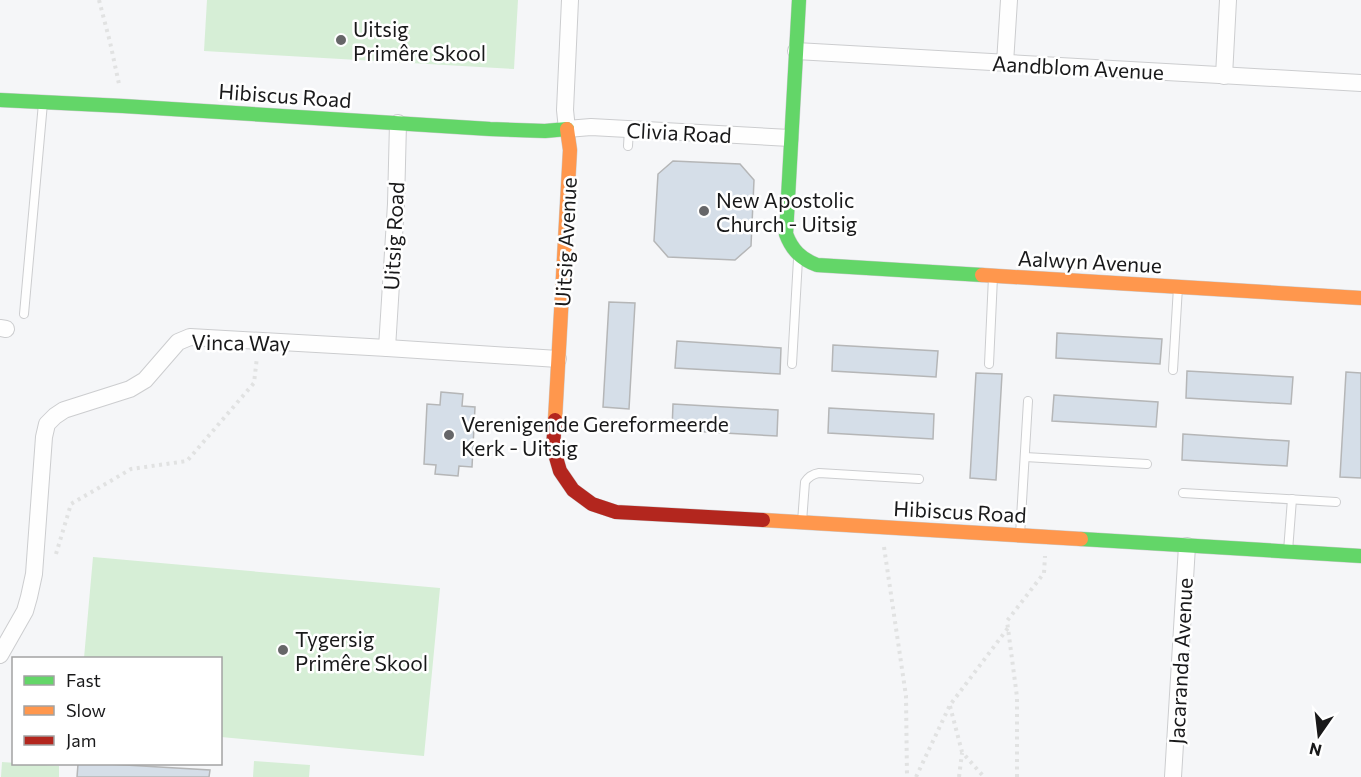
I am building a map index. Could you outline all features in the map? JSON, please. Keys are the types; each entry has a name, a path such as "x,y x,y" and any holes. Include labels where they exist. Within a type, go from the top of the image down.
{"street":[{"name":"Uitsig Avenue","path":"566,481 555,459 554,447 570,150 565,110 570,0"},
{"path":"798,256 789,244 786,234 799,0"},
{"path":"1005,63 1009,0"},
{"path":"1224,76 1228,0"},
{"name":"Aandblom Avenue","path":"796,51 1361,83"},
{"name":"Hibiscus Road","path":"0,100 545,131 567,129"},
{"name":"Uitsig Road","path":"387,348 396,204 398,123"},
{"name":"Clivia Road","path":"567,129 591,127 628,138 790,138"},
{"name":"Aalwyn Avenue","path":"798,256 817,265 1361,298"},
{"name":"Vinca Way","path":"0,655 25,611 34,574 44,436 47,424 64,411 130,389 146,380 178,342 190,337 558,359"},
{"name":"Hibiscus Road","path":"566,481 573,491 593,505 610,510 1361,556"},
{"name":"Jacaranda Avenue","path":"1173,777 1187,546"}],"lane":[{"path":"24,314 44,102"},
{"path":"792,364 798,256"},
{"path":"988,364 994,277"},
{"path":"1173,370 1178,287"},
{"path":"1020,536 1028,401"},
{"path":"1024,456 1147,464"},
{"path":"802,523 805,482 813,474 819,472 919,479"},
{"path":"1183,493 1336,502"},
{"path":"1288,552 1292,499"}],"path":[{"path":"99,0 123,106"},
{"path":"34,574 55,556 71,504 130,470 187,461 254,383 260,341"},
{"path":"886,528 884,550 906,696 907,777"},
{"path":"1017,777 1017,697 1007,621 1044,573 1047,538"},
{"path":"915,777 950,705 1008,628"},
{"path":"950,705 962,752 959,777"},
{"path":"962,752 984,777"}],"green space":[{"path":"207,0 518,0 514,69 204,51"},
{"path":"93,557 440,588 424,756 222,737 222,657 84,657"},
{"path":"254,761 310,765 309,777 253,777"},
{"path":"2,762 12,763 12,765 59,766 59,777 1,777"}],"building":[{"name":"New Apostolic Church - Uitsig","path":"673,161 740,164 754,180 751,246 735,260 668,257 654,241 658,174"},
{"path":"609,302 635,303 629,409 603,407"},
{"path":"1057,333 1162,339 1160,364 1056,358"},
{"path":"677,341 781,348 780,374 675,368"},
{"path":"833,345 938,351 936,377 832,371"},
{"path":"1187,371 1293,377 1291,404 1186,398"},
{"path":"1346,372 1361,373 1361,478 1340,477"},
{"path":"976,373 1002,374 996,480 970,478"},
{"name":"Verenigende Gereformeerde Kerk - Uitsig","path":"441,392 463,394 462,406 475,407 472,467 459,466 458,476 435,474 436,465 424,464 427,404 440,405"},
{"path":"1054,395 1158,402 1156,427 1052,421"},
{"path":"673,404 778,410 777,436 672,430"},
{"path":"829,408 934,414 933,439 828,433"},
{"path":"1183,434 1289,441 1287,466 1182,460"},
{"path":"78,765 210,770 209,777 77,777"}],"traffic: fast":[{"path":"799,0 786,234 791,245 802,257 817,265 982,275"},
{"path":"0,100 490,129 545,131 567,129"},
{"path":"1081,539 1361,556"}],"traffic: slow":[{"path":"555,420 570,150 567,129"},
{"path":"982,275 1361,298"},
{"path":"763,520 1081,539"}],"traffic: jam":[{"path":"555,420 553,447 560,471 573,490 592,504 616,512 763,520"}],"place":[{"name":"Uitsig Primêre Skool","path":"341,40"},
{"name":"New Apostolic Church - Uitsig","path":"704,211"},
{"name":"Verenigende Gereformeerde Kerk - Uitsig","path":"449,435"},
{"name":"Tygersig Primêre Skool","path":"283,650"}]}
